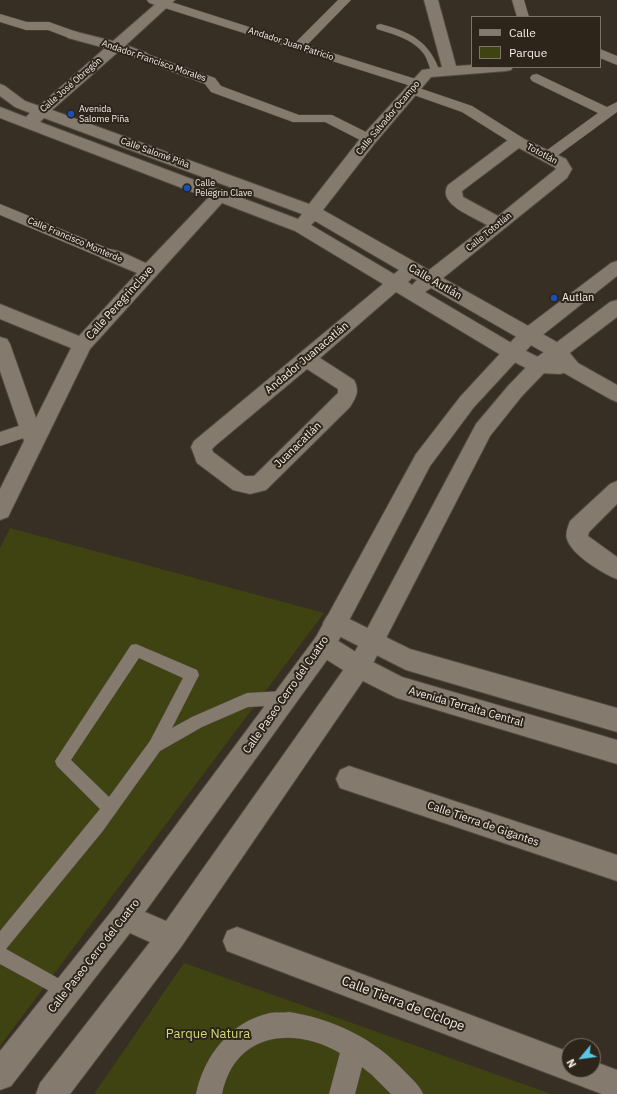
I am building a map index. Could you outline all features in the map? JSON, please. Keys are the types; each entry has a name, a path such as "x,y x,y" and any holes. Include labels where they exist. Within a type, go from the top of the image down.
{"street":[{"path":"299,46 345,0"},
{"path":"431,0 443,72"},
{"path":"518,0 523,16"},
{"name":"Andador Juan Patricio","path":"162,1 299,46 415,87 467,109 518,141"},
{"name":"Calle José Obregón","path":"28,123 116,46 162,1"},
{"name":"Andador Francisco Morales","path":"0,18 26,26 49,26 73,35 116,46 210,81 216,89 298,119 327,118 369,139"},
{"path":"601,53 617,61"},
{"name":"Calle Salvador Ocampo","path":"301,227 369,139 427,73 493,68"},
{"path":"537,78 612,109"},
{"name":"Calle Salomé Piña","path":"0,89 20,104 313,212"},
{"path":"548,156 612,109"},
{"name":"Calle Salomé Piña","path":"0,112 301,227"},
{"path":"499,224 456,200 454,189 518,141"},
{"name":"Tototlán","path":"518,141 560,163 564,169"},
{"name":"Calle Tototlán","path":"404,288 429,279 561,174 564,169"},
{"name":"Calle Peregrinclave","path":"0,512 32,434 82,345 219,196"},
{"name":"Calle Francisco Monterde","path":"0,209 150,271"},
{"name":"Calle Autlán","path":"313,212 429,279 520,344 539,366"},
{"name":"Calle Autlán","path":"301,227 404,288 520,344 564,359 617,394"},
{"name":"Calle Paseo Cerro del Cuatro","path":"0,1075 125,917 324,644 423,460 467,402 520,344 617,267"},
{"name":"Andador Juanacatlán","path":"201,447 306,359 404,288 411,269"},
{"path":"52,1094 171,937 359,667 483,430 515,391 539,366 564,359 617,307"},
{"path":"0,311 82,345"},
{"path":"0,344 32,434 0,439"},
{"name":"Juanacatlán","path":"201,447 204,457 240,484 250,486 259,484 342,402 348,393 347,385 306,359"},
{"path":"617,490 578,528 577,538 582,545 617,569"},
{"path":"335,623 406,659 617,720"},
{"name":"Avenida Terralta Central","path":"324,644 359,667 397,687 617,752"},
{"name":"Calle Tierra de Gigantes","path":"349,779 617,868"},
{"path":"125,917 171,937"},
{"name":"Calle Tierra de Cíclope","path":"237,941 561,1064"},
{"path":"209,1094 217,1070 228,1053 241,1040 254,1032 268,1027 296,1024 327,1033 354,1046 378,1063 410,1094"},
{"path":"342,1094 354,1046"},
{"path":"599,1078 617,1085"}],"lane":[{"path":"380,27 403,34 418,42 443,72"},
{"path":"0,944 97,827 155,746 192,676 136,650 62,761 110,808"},
{"path":"155,746 197,722 247,700 285,698"},
{"path":"0,955 66,992"}],"green space":[{"path":"10,528 324,613 0,1046 0,548"},
{"name":"Parque Natura","path":"184,963 551,1094 94,1094"}],"place":[{"name":"Avenida Salome Piña","path":"71,114"},
{"name":"Calle Pelegrin Clave","path":"187,188"},
{"name":"Autlan","path":"554,298"}]}
